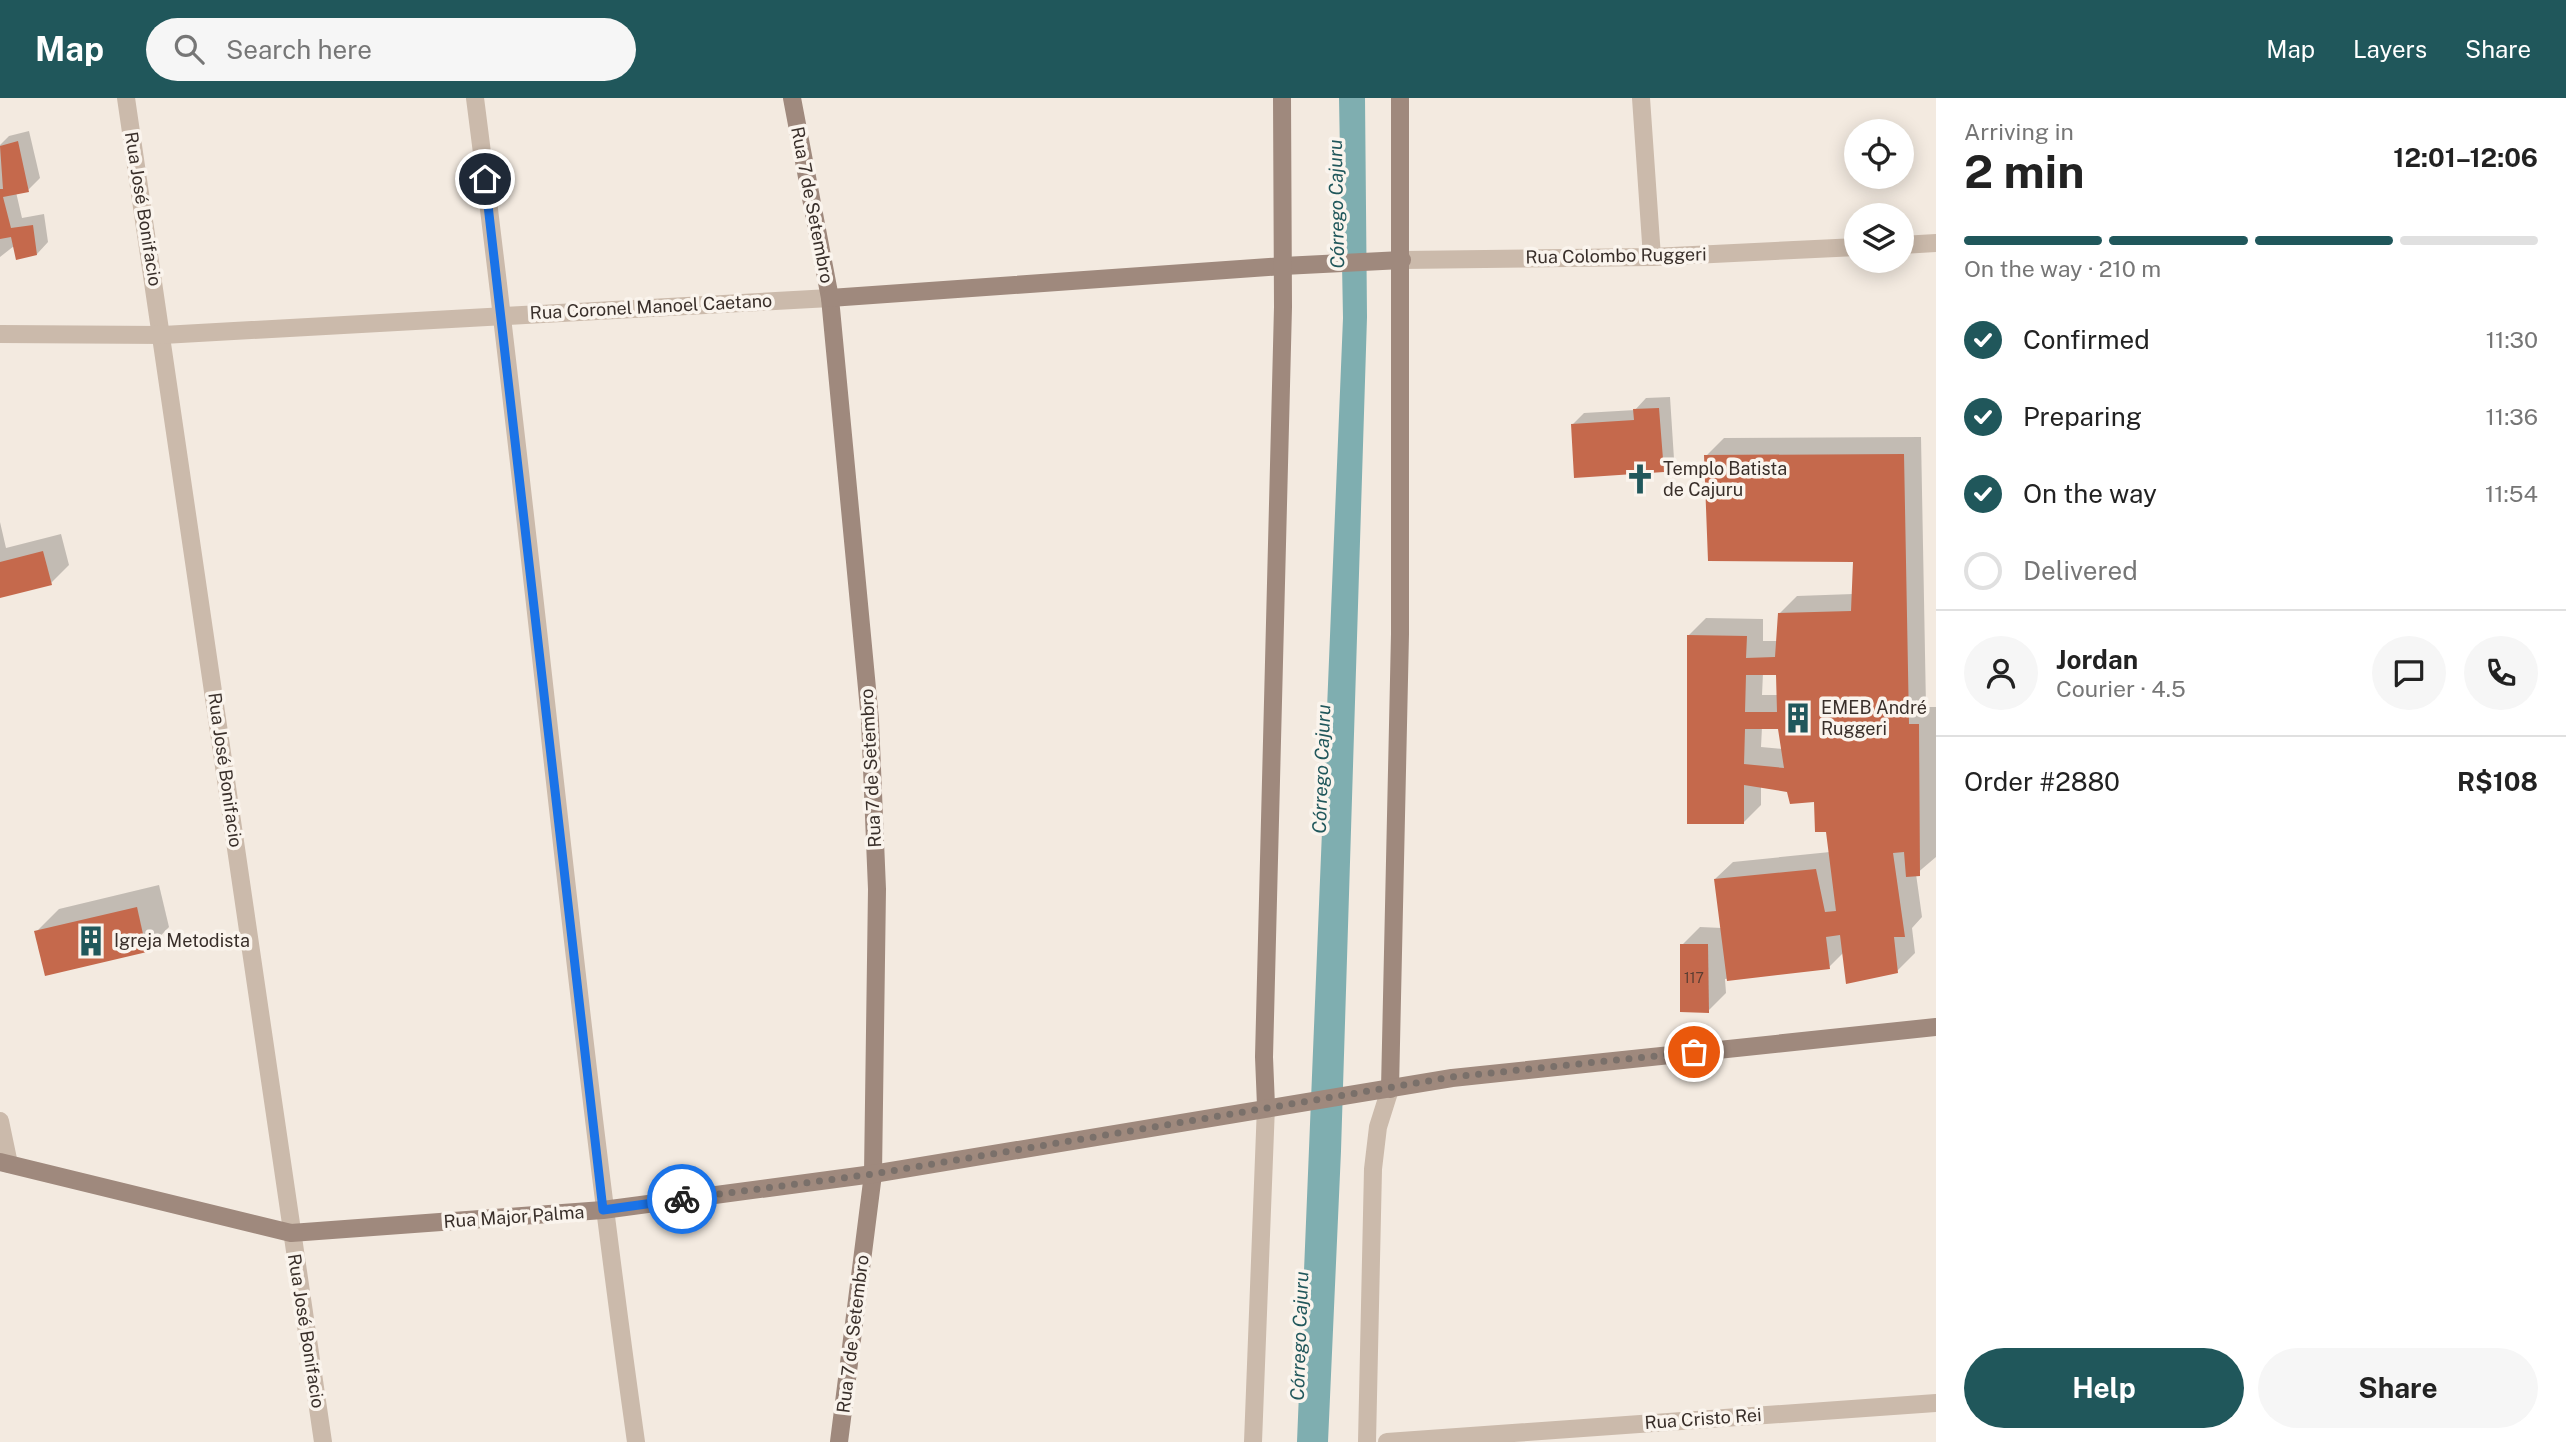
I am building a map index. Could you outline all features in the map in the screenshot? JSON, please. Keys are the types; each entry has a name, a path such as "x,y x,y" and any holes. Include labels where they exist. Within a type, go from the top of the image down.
{"street":[{"name":"Rua José Bonifacio","path":"126,98 163,335 323,1442"},
{"path":"475,98 503,314 603,1210 636,1442"},
{"name":"Rua 7 de Setembro","path":"792,98 830,298 870,720 877,889 873,1174 839,1442"},
{"path":"1253,1442 1273,1105 1264,1057 1283,266 1282,98"},
{"path":"1367,1442 1373,1169 1378,1127 1390,1089 1400,648 1400,98"},
{"path":"1641,98 1652,257"},
{"path":"1914,244 1936,243"},
{"name":"Rua Colombo Ruggeri","path":"1301,265 1402,260 1652,257 1844,248"},
{"name":"Rua Coronel Manoel Caetano","path":"0,334 163,335 503,314 830,298 1301,265"},
{"name":"Rua Major Palma","path":"5,1163 291,1233 603,1210 873,1174 1452,1077 1936,1027"},
{"path":"0,1121 5,1163"},
{"name":"Rua Cristo Rei","path":"1387,1442 1936,1403"}],"water":[{"path":"1339,98 1365,98 1367,317 1341,1151 1328,1442 1297,1442 1343,318"}],"building":[{"path":"18,141 29,192 3,197 11,228 33,225 37,255 16,260 11,237 0,239 0,189 3,189 0,146"},
{"path":"1659,408 1664,472 1574,478 1571,424 1634,420 1633,409"},
{"name":"EMEB André Ruggeri","path":"1904,454 1909,724 1919,724 1920,876 1906,877 1904,852 1893,853 1905,937 1894,937 1898,973 1846,984 1840,935 1826,937 1830,969 1727,981 1714,879 1816,869 1825,912 1836,911 1826,832 1815,832 1814,802 1790,804 1787,792 1744,785 1744,824 1687,824 1687,635 1747,636 1746,658 1775,657 1778,613 1851,611 1853,562 1708,561 1704,455","holes":["1746,675 1776,675 1777,712 1745,712","1745,729 1778,729 1784,768 1744,764"]},
{"path":"43,551 52,585 0,598 0,562"},
{"name":"Igreja Metodista","path":"137,907 147,952 45,976 34,931"},
{"path":"1680,944 1708,944 1709,1013 1680,1012"}],"way so far":[{"path":"682,1199 873,1174 1266,1106 1390,1089 1452,1077 1694,1052"}],"place":[{"name":"Templo Batista de Cajuru","path":"1640,479"},
{"name":"EMEB André Ruggeri","path":"1798,718"},
{"name":"Igreja Metodista","path":"91,941"}],"route":[{"path":"485,179 503,314 603,1210 682,1199"}],"water label":[{"name":"Córrego Cajuru","path":"1336,204"},
{"name":"Córrego Cajuru","path":"1321,769"},
{"name":"Córrego Cajuru","path":"1299,1336"}]}
